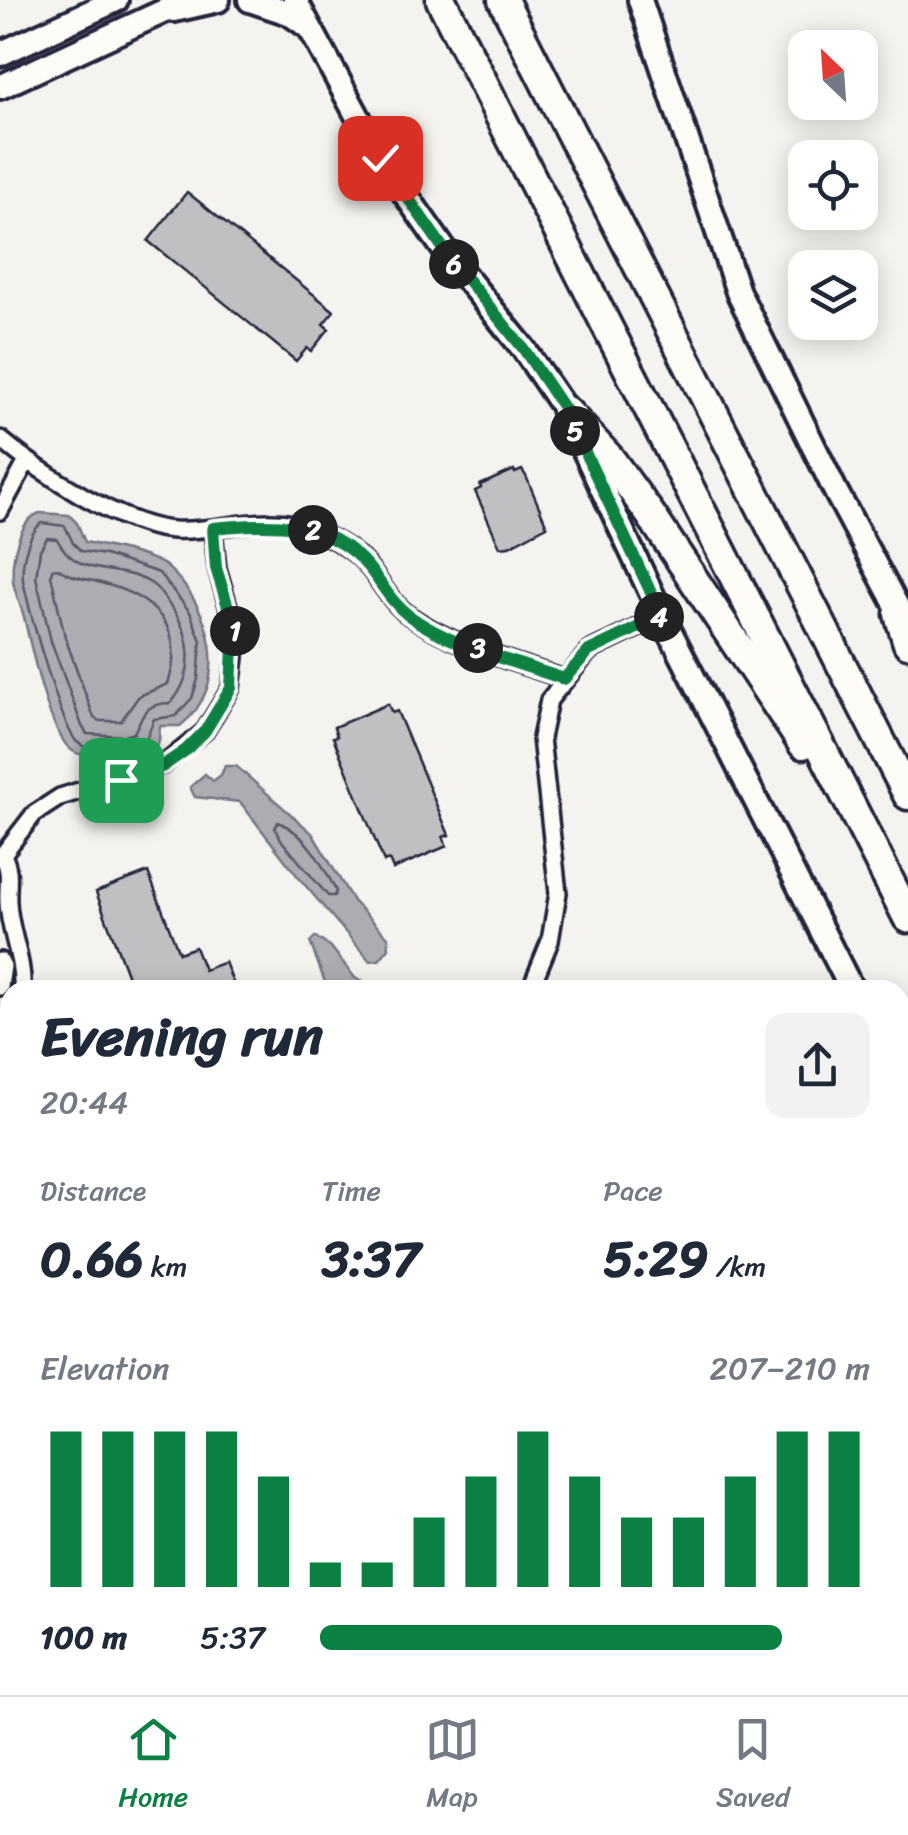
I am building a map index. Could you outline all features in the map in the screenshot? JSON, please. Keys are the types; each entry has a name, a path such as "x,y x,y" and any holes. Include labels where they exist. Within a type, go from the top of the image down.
{"highway":[{"path":"441,0 908,918"},
{"path":"503,0 908,795"},
{"path":"566,412 610,459 650,514 796,737 836,778"},
{"path":"904,621 908,643"}],"main road":[{"path":"0,54 116,0"},
{"path":"0,87 188,0"},
{"path":"152,17 218,0"},
{"path":"250,0 289,13 309,27"},
{"path":"295,0 380,158 450,258 523,348 566,412 662,616 847,980"},
{"path":"640,0 738,292 904,621"}],"street":[{"path":"0,439 26,461 144,525 174,530 274,524 303,526 330,537 355,553 407,614 438,634 564,679"},
{"path":"0,511 26,461"},
{"path":"22,980 8,902 11,873 2,857 34,814 60,798 163,766 205,731 231,688 234,626 216,568 213,528"},
{"path":"534,980 550,940 558,894 541,738 549,700 589,651 662,616"},
{"path":"0,961 0,988"}],"water":[{"path":"40,513 69,515 85,542 167,567 183,583 205,624 211,668 207,689 197,709 180,726 160,726 159,741 143,754 101,759 76,753 60,736 53,721 13,580 13,562 22,532"},
{"path":"225,766 236,766 312,833 353,901 388,937 389,948 379,960 370,961 240,802 195,797 190,787 205,774 213,781"},
{"path":"315,937 331,947 360,980 324,980 310,942"}],"building":[{"path":"187,192 334,311 323,324 329,329 311,351 307,348 296,361 148,241"},
{"path":"514,470 522,470 526,476 547,526 500,547 475,491"},
{"path":"388,704 392,713 397,711 449,835 443,837 447,846 393,869 389,860 384,862 333,737 337,736 334,727"},
{"path":"148,872 179,953 195,947 204,970 225,962 232,980 129,980 96,892"}],"route":[{"path":"121,780 163,766 186,750 205,731 231,688 234,626 216,568 213,528 303,526 330,537 355,553 407,614 438,634 564,679 589,651 662,616 566,412 523,348 450,258 380,158"}]}
